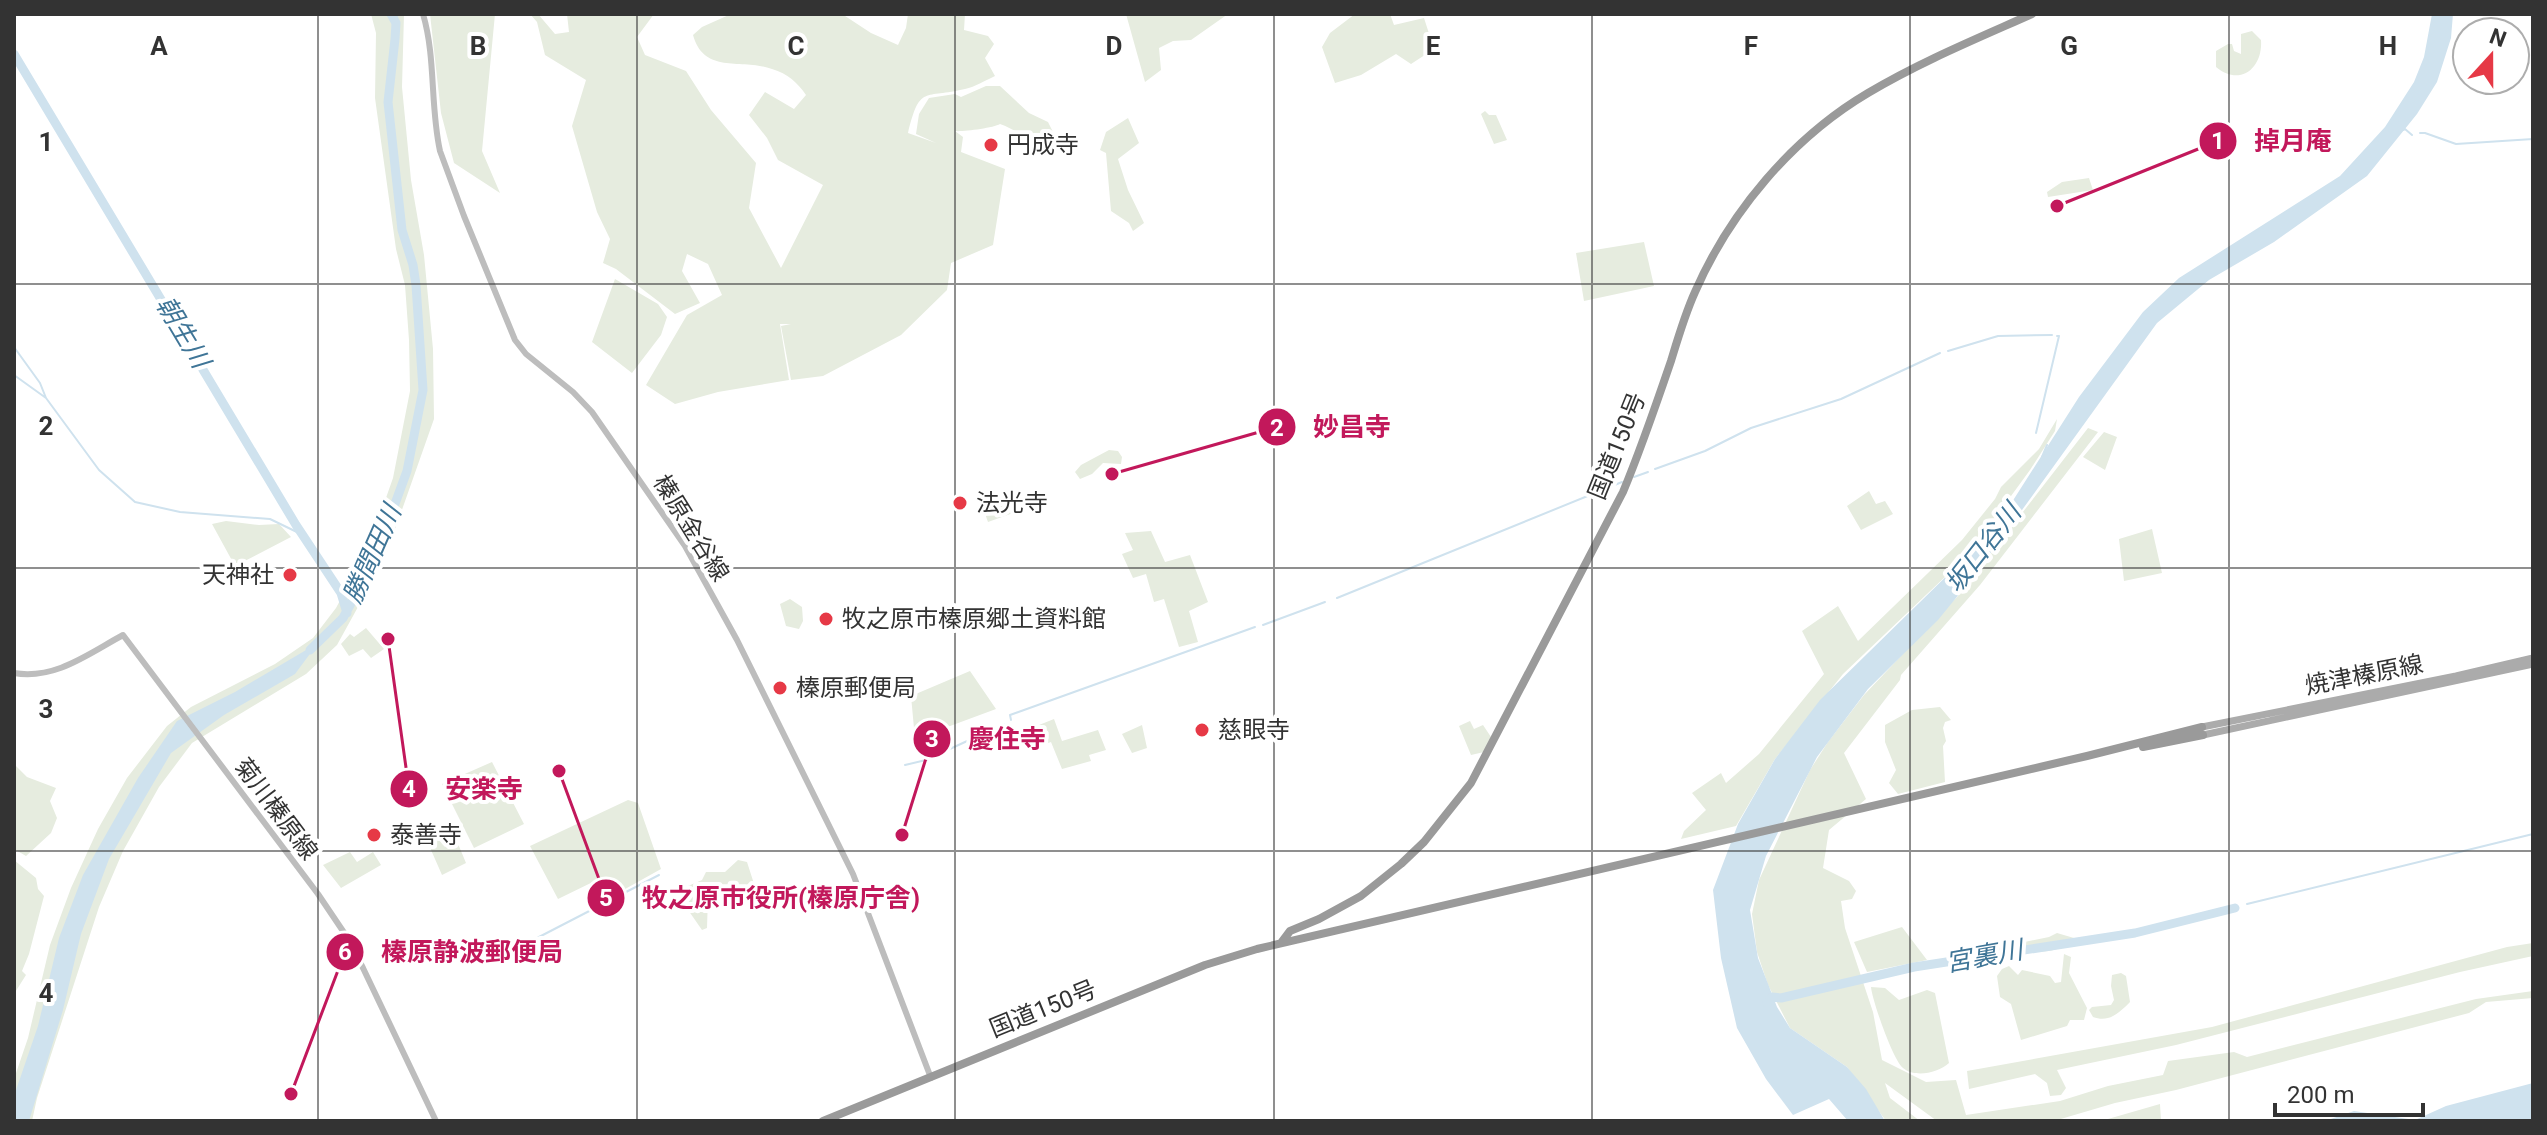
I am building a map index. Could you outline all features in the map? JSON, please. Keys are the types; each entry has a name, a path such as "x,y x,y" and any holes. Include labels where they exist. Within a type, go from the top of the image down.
{"highway":[{"name":"国道150号","path":"1281,943 1290,931 1361,896 1401,864 1424,842 1471,783 1623,492 1694,293 1715,252 1755,191 1804,140 1865,95 1925,62 2032,14"},
{"name":"国道150号","path":"823,1121 1205,965 1281,943 2203,731"}],"main road":[{"name":"榛原金谷線","path":"423,14 428,31 435,127 440,151 507,324 526,354 573,392 592,412 685,546 737,640 842,850 931,1078"},
{"name":"菊川榛原線","path":"14,673 43,674 60,670 123,635 347,937 436,1121"},
{"name":"焼津榛原線","path":"2203,731 2533,658"},
{"name":"焼津榛原線","path":"2203,731 2533,664"}],"shaded area":[{"path":"371,14 404,14 402,87 411,180 424,255 433,349 434,419 385,558 337,645 306,674 192,743 159,787 123,851 99,907 32,1121 14,1121 14,1079 28,1038 50,945 98,829 127,778 167,726 191,707 275,664 313,638 336,608 369,546 393,478 410,391 409,340 405,285 396,249 375,98 376,33"},
{"path":"430,14 495,14 482,151 500,193 454,163 441,113"},
{"path":"530,14 538,14 555,34 569,32 567,14 654,14 637,37 645,55 686,71 711,110 756,163 749,208 781,268 823,185 778,160 767,138 749,115 765,92 794,109 806,95 792,79 778,71 725,63 706,56 693,35 702,27 731,14 842,14 871,33 898,45 908,14 965,14 964,30 988,36 994,44 985,58 995,76 969,88 926,96 916,107 908,133 936,143 916,134 919,114 929,98 955,94 961,97 986,86 1000,86 1029,113 1048,122 1054,134 1047,149 1000,124 955,131 963,137 961,152 1005,169 993,245 951,263 947,290 901,335 823,376 791,380 781,326 791,324 780,324 789,380 718,392 675,404 646,385 687,315 722,295 708,264 687,254 682,271 700,303 675,314 616,269 603,263 610,239 597,212 572,126 586,80 545,55 537,22"},
{"path":"1126,14 1228,14 1191,40 1173,41 1159,48 1161,70 1145,82"},
{"path":"1355,14 1390,14 1394,25 1424,18 1434,49 1411,64 1396,54 1361,75 1335,83 1322,47 1330,33"},
{"path":"2252,31 2261,40 2261,50 2248,72 2233,75 2216,67 2216,51 2232,44 2234,51 2241,54 2241,34"},
{"path":"1485,111 1496,115 1507,140 1494,144 1481,114"},
{"path":"1128,118 1139,143 1118,159 1128,190 1144,223 1133,231 1129,223 1111,211 1106,153 1100,150 1106,132"},
{"path":"2089,178 2093,190 2048,197 2047,192 2062,182"},
{"path":"1644,242 1654,286 1584,301 1576,253"},
{"path":"615,279 658,304 667,317 661,335 632,373 592,342"},
{"path":"2057,419 2055,431 2030,470 1968,555 1843,674 1775,759 1736,826 1681,839 1684,831 1706,810 1692,793 1721,773 1726,783 1759,754 1824,674 1802,631 1838,606 1858,641 1962,540 2001,487 2039,449"},
{"path":"2088,428 2098,432 1980,585 1901,675 1844,753 1866,799 1829,830 1823,868 1849,881 1856,891 1852,899 1841,901 1845,928 1873,1012 1882,1060 1926,1082 1956,1080 1966,1115 2060,1101 2108,1086 2163,1075 2168,1061 2234,1052 2247,1057 2476,999 2533,991 2533,998 2486,1002 2469,1013 2054,1121 1937,1121 1885,1083 1890,1098 1920,1121 1886,1121 1847,1067 1790,1028 1768,985 1757,952 1752,914 1759,880 1810,770 1864,695 1957,597"},
{"path":"2104,432 2117,437 2105,470 2083,457"},
{"path":"1109,450 1118,451 1122,457 1121,464 1103,463 1092,474 1080,479 1075,472 1081,465"},
{"path":"1869,491 1876,504 1885,501 1893,514 1861,530 1847,506"},
{"path":"1012,497 1019,511 988,522 983,508"},
{"path":"226,521 279,524 291,537 235,566 212,524"},
{"path":"2152,529 2162,573 2124,581 2119,539"},
{"path":"1151,531 1165,562 1190,555 1208,602 1189,611 1198,642 1179,647 1164,599 1154,602 1146,574 1133,578 1122,554 1133,550 1125,533"},
{"path":"790,599 802,607 803,621 799,629 786,626 780,604"},
{"path":"366,628 384,649 371,658 363,649 349,656 341,644 350,634 354,637"},
{"path":"970,671 996,709 915,739 911,696"},
{"path":"1940,707 1951,720 1945,722 1943,728 1946,741 1943,746 1945,782 1898,794 1889,783 1896,770 1885,742 1885,725 1912,710"},
{"path":"1054,719 1062,741 1098,730 1106,750 1089,755 1091,761 1062,769 1051,742 1028,750 1019,733"},
{"path":"1470,721 1474,729 1483,725 1491,737 1484,752 1471,755 1459,726"},
{"path":"1142,725 1147,748 1132,753 1122,734"},
{"path":"492,762 524,824 474,848 442,784"},
{"path":"14,764 27,777 56,788 50,801 57,818 51,833 26,856 14,849"},
{"path":"628,800 638,803 661,869 609,898 599,879 558,899 530,846"},
{"path":"449,822 466,863 442,875 424,834"},
{"path":"350,852 357,862 373,852 381,865 341,888 323,865"},
{"path":"14,860 36,878 38,889 44,896 22,971 26,975 14,994"},
{"path":"738,860 747,862 756,890 753,897 737,904 718,889 708,896 707,928 702,930 677,894 681,889 702,880 706,872 725,872"},
{"path":"1902,927 1927,960 1867,972 1854,942"},
{"path":"2057,933 2074,938 2062,947 2048,951 2016,952 1993,958 1986,950 2049,937"},
{"path":"2533,943 2533,956 2176,1045 2057,1070 2066,1088 2061,1095 2050,1096 2047,1083 2035,1074 1969,1089 1967,1071 2212,1027 2507,947"},
{"path":"2064,954 2071,957 2069,973 2087,1008 2084,1020 2070,1020 2067,1026 2021,1040 2011,1004 2000,997 1997,976 2009,966 2018,975 2022,970 2050,976 2055,983 2061,982"},
{"path":"2121,973 2126,976 2130,1002 2109,1018 2093,1017 2089,1010 2092,1007 2111,1005 2114,1000 2112,975"},
{"path":"1871,987 1885,988 1899,1000 1927,990 1935,993 1949,1063 1926,1073 1914,1073 1903,1068 1884,1029"},
{"path":"2160,1104 2161,1121 2101,1121"}],"water":[{"name":"坂口谷川","path":"2432,14 2453,14 2451,38 2437,82 2417,114 2367,176 2274,242 2209,280 2157,323 1978,571 1938,620 1868,689 1817,757 1766,856 1750,910 1758,958 1777,1007 1790,1028 1847,1067 1866,1089 1885,1121 1848,1121 1829,1099 1793,1115 1766,1079 1737,1028 1721,958 1713,890 1738,824 1775,759 1820,700 1967,556 2012,502 2079,397 2143,312 2179,278 2340,176 2385,127 2414,82 2424,57"},
{"path":"318,643 295,674 224,715 171,753 109,859 81,934 63,1010 29,1121 14,1121 14,1096 38,1026 59,938 83,875 138,778 177,721 235,692"},
{"path":"2533,1083 2533,1121 2325,1121 2354,1111 2415,1120 2446,1106"}],"waterway":[{"name":"勝間田川","path":"310,650 343,618 374,561 407,471 423,390 416,285 402,230 388,102 396,23 391,14"},
{"name":"勝間田川","path":"396,23 397,14"},
{"name":"朝生川","path":"14,54 296,525 341,593 347,613"},
{"path":"2403,130 2412,135"},
{"path":"2420,133 2456,144 2533,139"},
{"path":"1948,351 1998,336 2052,335"},
{"path":"2036,433 2057,336"},
{"path":"14,347 40,383 46,398 99,470 135,502 180,512 270,519 301,534"},
{"path":"1655,469 1705,451 1751,428 1841,399 1940,353"},
{"path":"14,375 46,398"},
{"path":"2042,457 2047,445"},
{"path":"1634,477 1648,472"},
{"path":"1337,598 1622,482"},
{"path":"1263,625 1325,602"},
{"path":"1011,720 1010,715 1255,627"},
{"path":"905,765 926,760 1004,724"},
{"name":"宮裏川","path":"2247,904 2533,834"},
{"path":"508,953 659,875"},
{"name":"宮裏川","path":"1767,1003 1772,997 1781,998 1914,967 2135,933 2235,908"}],"place":[{"name":"円成寺","path":"991,145"},
{"name":"掉月庵","path":"2057,206"},
{"name":"妙昌寺","path":"1112,474"},
{"name":"法光寺","path":"960,503"},
{"name":"天神社","path":"290,575"},
{"name":"牧之原市榛原郷土資料館","path":"826,619"},
{"name":"安楽寺","path":"388,639"},
{"name":"榛原郵便局","path":"780,688"},
{"name":"慈眼寺","path":"1202,730"},
{"name":"牧之原市役所(榛原庁舎)","path":"559,771"},
{"name":"泰善寺","path":"374,835"},
{"name":"慶住寺","path":"902,835"},
{"name":"榛原静波郵便局","path":"291,1094"}]}
